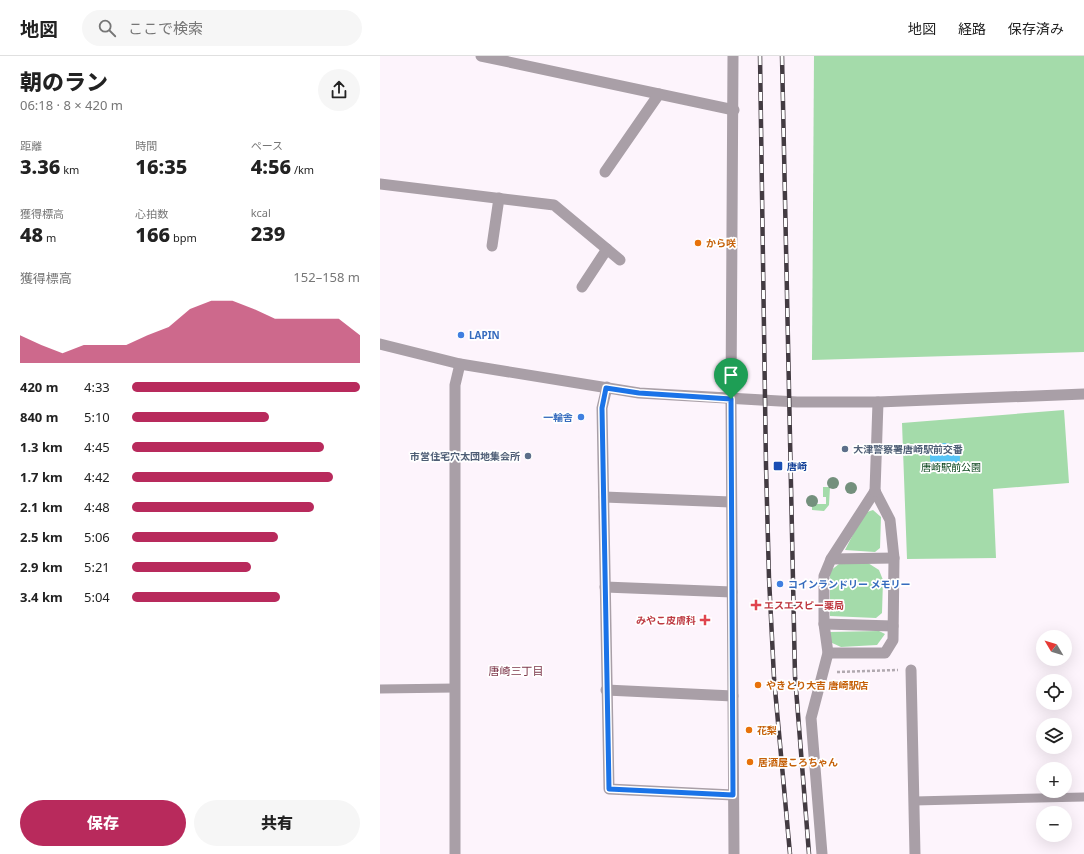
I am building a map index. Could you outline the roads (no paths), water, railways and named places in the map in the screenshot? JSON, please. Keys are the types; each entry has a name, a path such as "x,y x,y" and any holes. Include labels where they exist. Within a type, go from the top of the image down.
{"street":[{"path":"481,56 734,110"},
{"path":"733,56 734,110 731,502 734,854"},
{"path":"605,172 659,94"},
{"path":"380,184 554,204 620,260"},
{"path":"492,246 498,198"},
{"path":"582,287 607,249"},
{"path":"380,344 460,364 639,393 797,402 878,402 1084,394"},
{"path":"455,854 455,385 460,364"},
{"path":"606,388 602,408 609,789 733,795"},
{"path":"828,653 885,653 893,640 894,558 890,520 875,491 878,402"},
{"path":"822,854 811,718 828,653 824,624 824,576 831,559 875,491"},
{"path":"604,497 731,502"},
{"path":"831,559 894,558"},
{"path":"605,587 732,592"},
{"path":"824,624 894,626"},
{"path":"911,670 915,854"},
{"path":"606,690 733,696"}],"lane":[{"path":"380,689 455,688"},
{"path":"914,801 1084,797"}],"water":[{"path":"945,443 955,448 960,458 955,468 945,473 935,468 930,458 935,448"}],"railway":[{"path":"760,56 769,578 774,678 790,854"},
{"path":"782,56 795,676 809,854"}],"place":[{"name":"から咲","path":"698,243"},
{"name":"LAPIN","path":"461,335"},
{"name":"一輪舎","path":"581,417"},
{"name":"大津警察署唐崎駅前交番","path":"845,449"},
{"name":"市営住宅穴太団地集会所","path":"528,456"},
{"name":"唐崎","path":"778,466"},
{"name":"コインランドリー メモリー","path":"780,584"},
{"name":"エスエスピー薬局","path":"756,605"},
{"name":"みやこ皮膚科","path":"705,620"},
{"name":"やきとり大吉 唐崎駅店","path":"758,685"},
{"name":"花梨","path":"749,730"},
{"name":"居酒屋ころちゃん","path":"750,762"}],"district":[{"name":"唐崎三丁目","path":"516,670"}],"park label":[{"name":"唐崎駅前公園","path":"951,467"}]}
